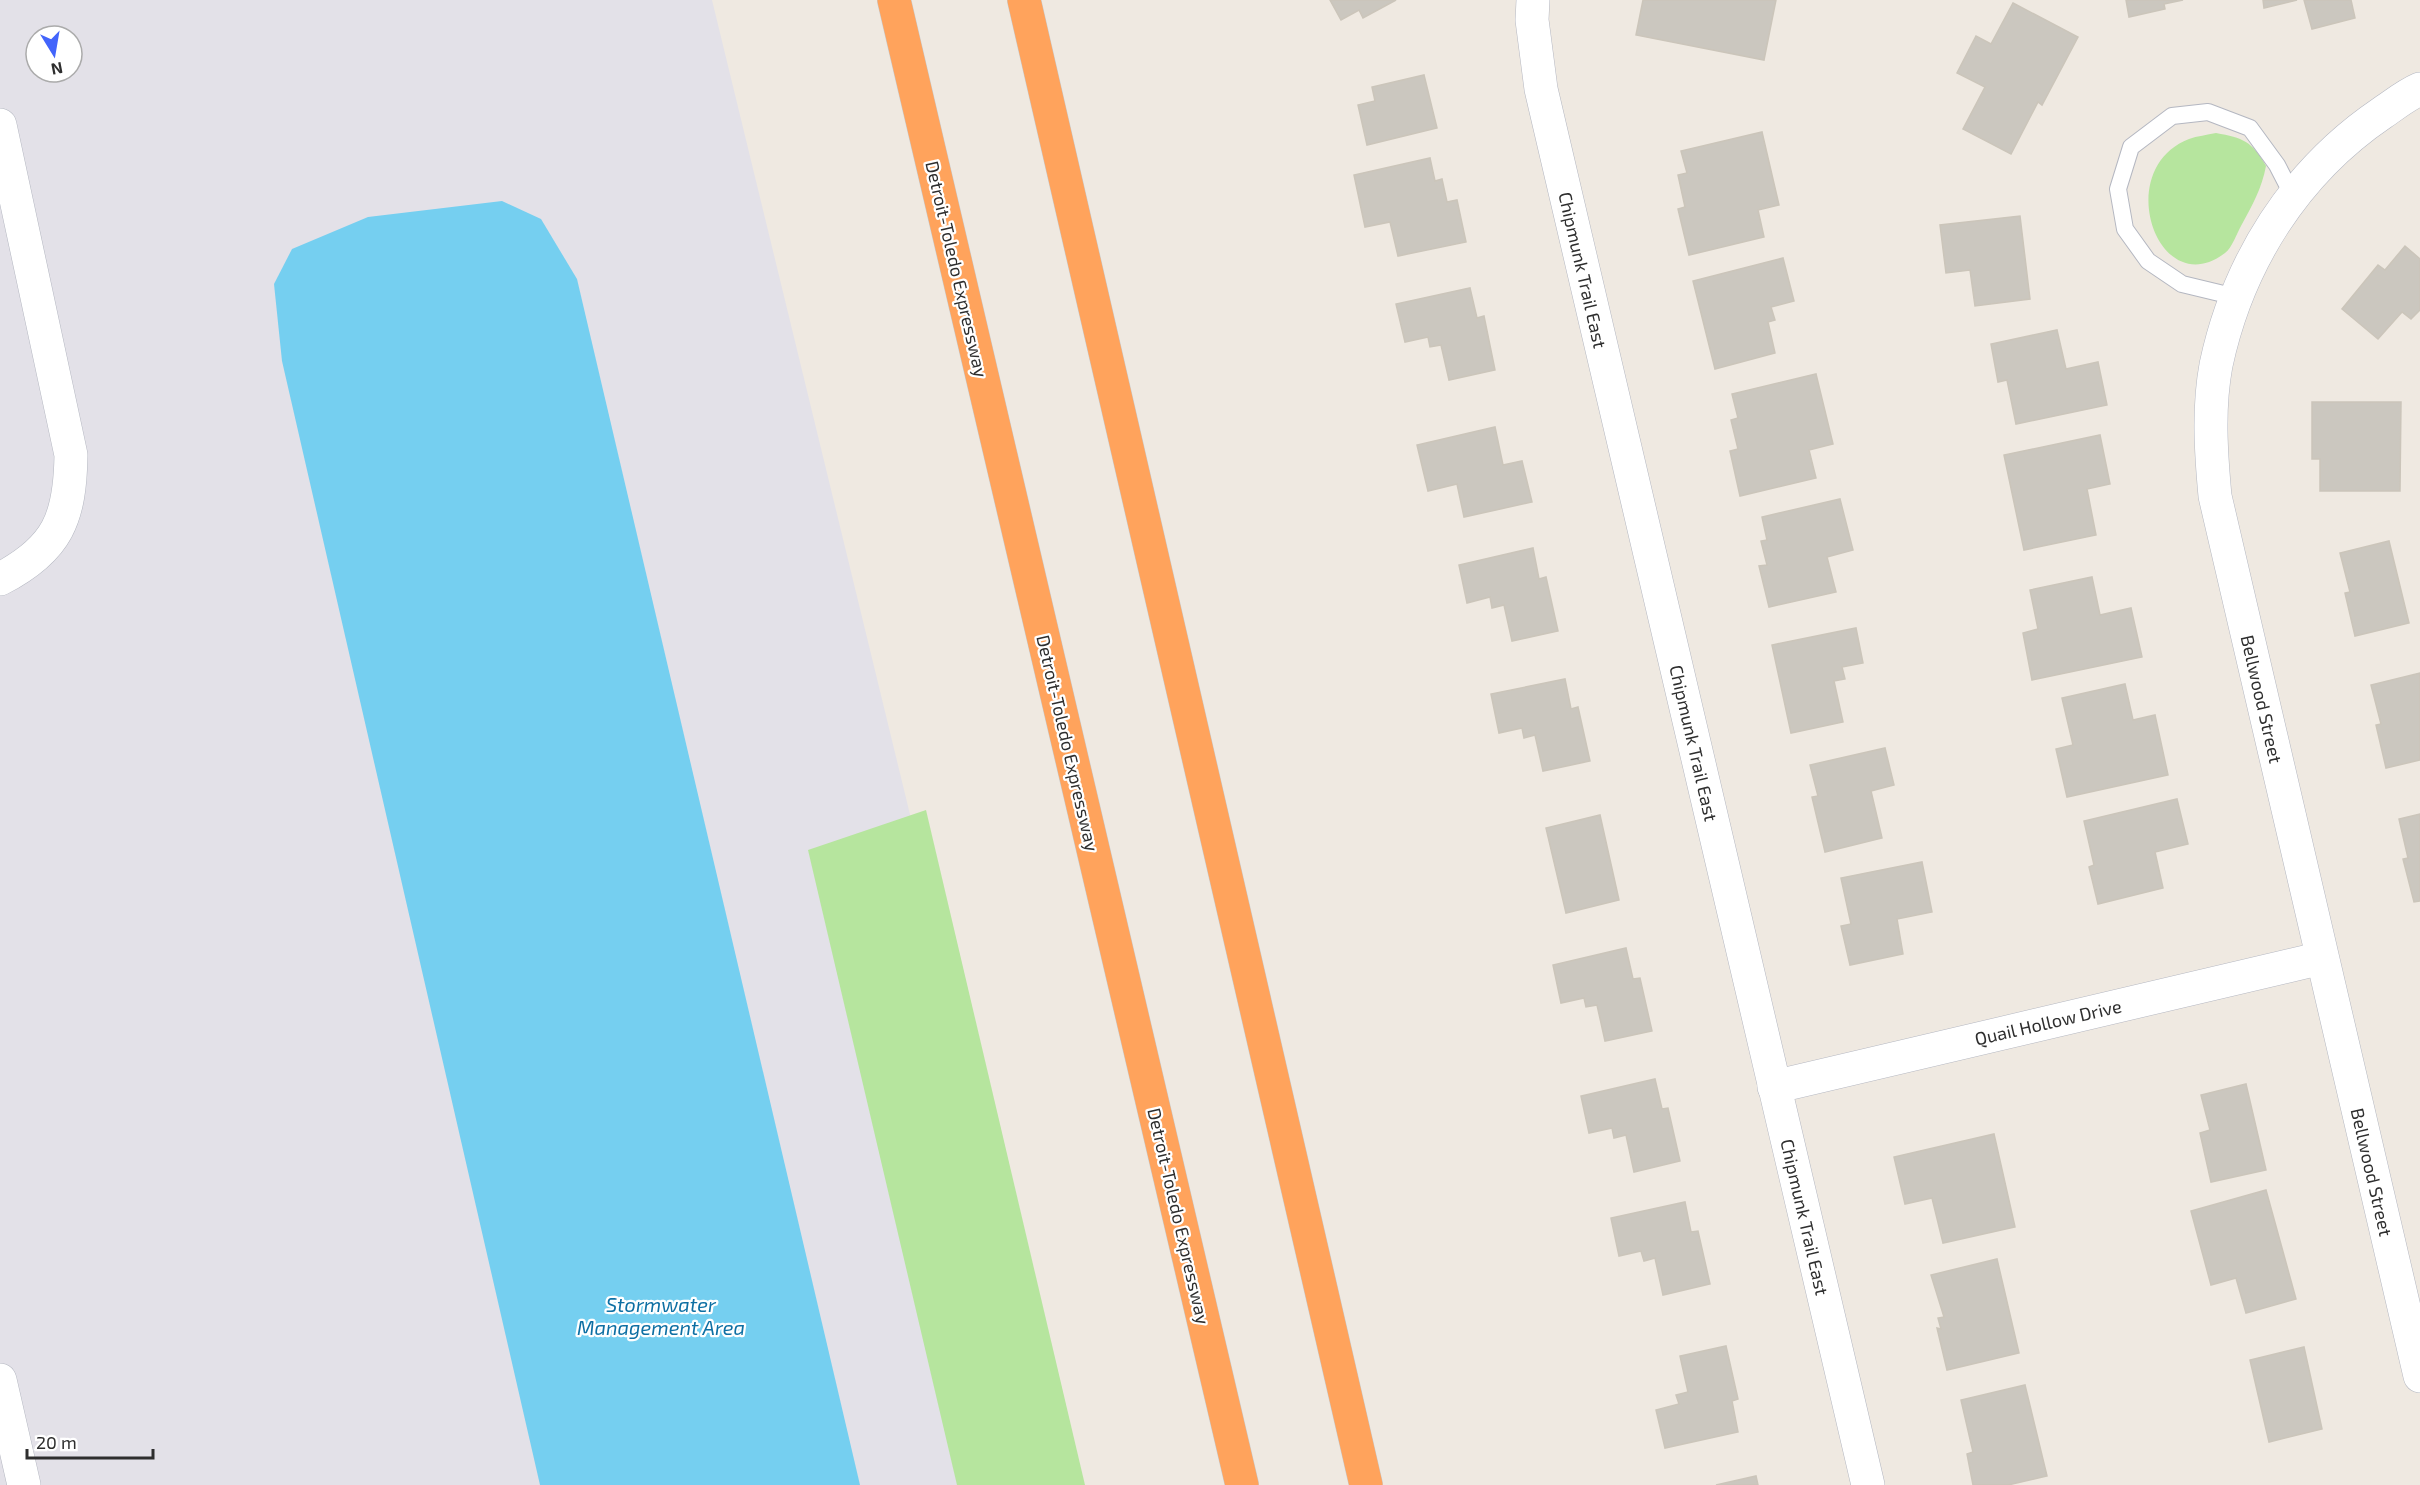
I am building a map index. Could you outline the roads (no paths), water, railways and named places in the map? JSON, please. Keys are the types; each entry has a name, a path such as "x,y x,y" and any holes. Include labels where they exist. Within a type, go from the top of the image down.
{"highway":[{"name":"Detroit-Toledo Expressway","path":"894,0 1242,1485"},
{"path":"1024,0 1327,1325 1366,1485"},
{"path":"1034,0 1037,54"}],"street":[{"name":"Chipmunk Trail East","path":"1533,0 1532,20 1541,89 1868,1485"},
{"name":"Bellwood Street","path":"2420,89 2353,133 2301,184 2267,231 2235,297 2216,366 2210,439 2215,496 2420,1376"},
{"path":"0,125 71,455 71,486 66,513 54,535 39,554 0,579"},
{"name":"Quail Hollow Drive","path":"1774,1087 2322,958"},
{"path":"0,1380 24,1485"}],"lane":[{"path":"2235,297 2182,284 2148,261 2124,229 2118,189 2131,147 2172,116 2208,112 2250,128 2277,165 2293,196"}],"water":[{"name":"Stormwater Management Area","path":"502,201 541,219 577,279 860,1485 540,1485 282,361 274,284 292,249 368,217"}]}
